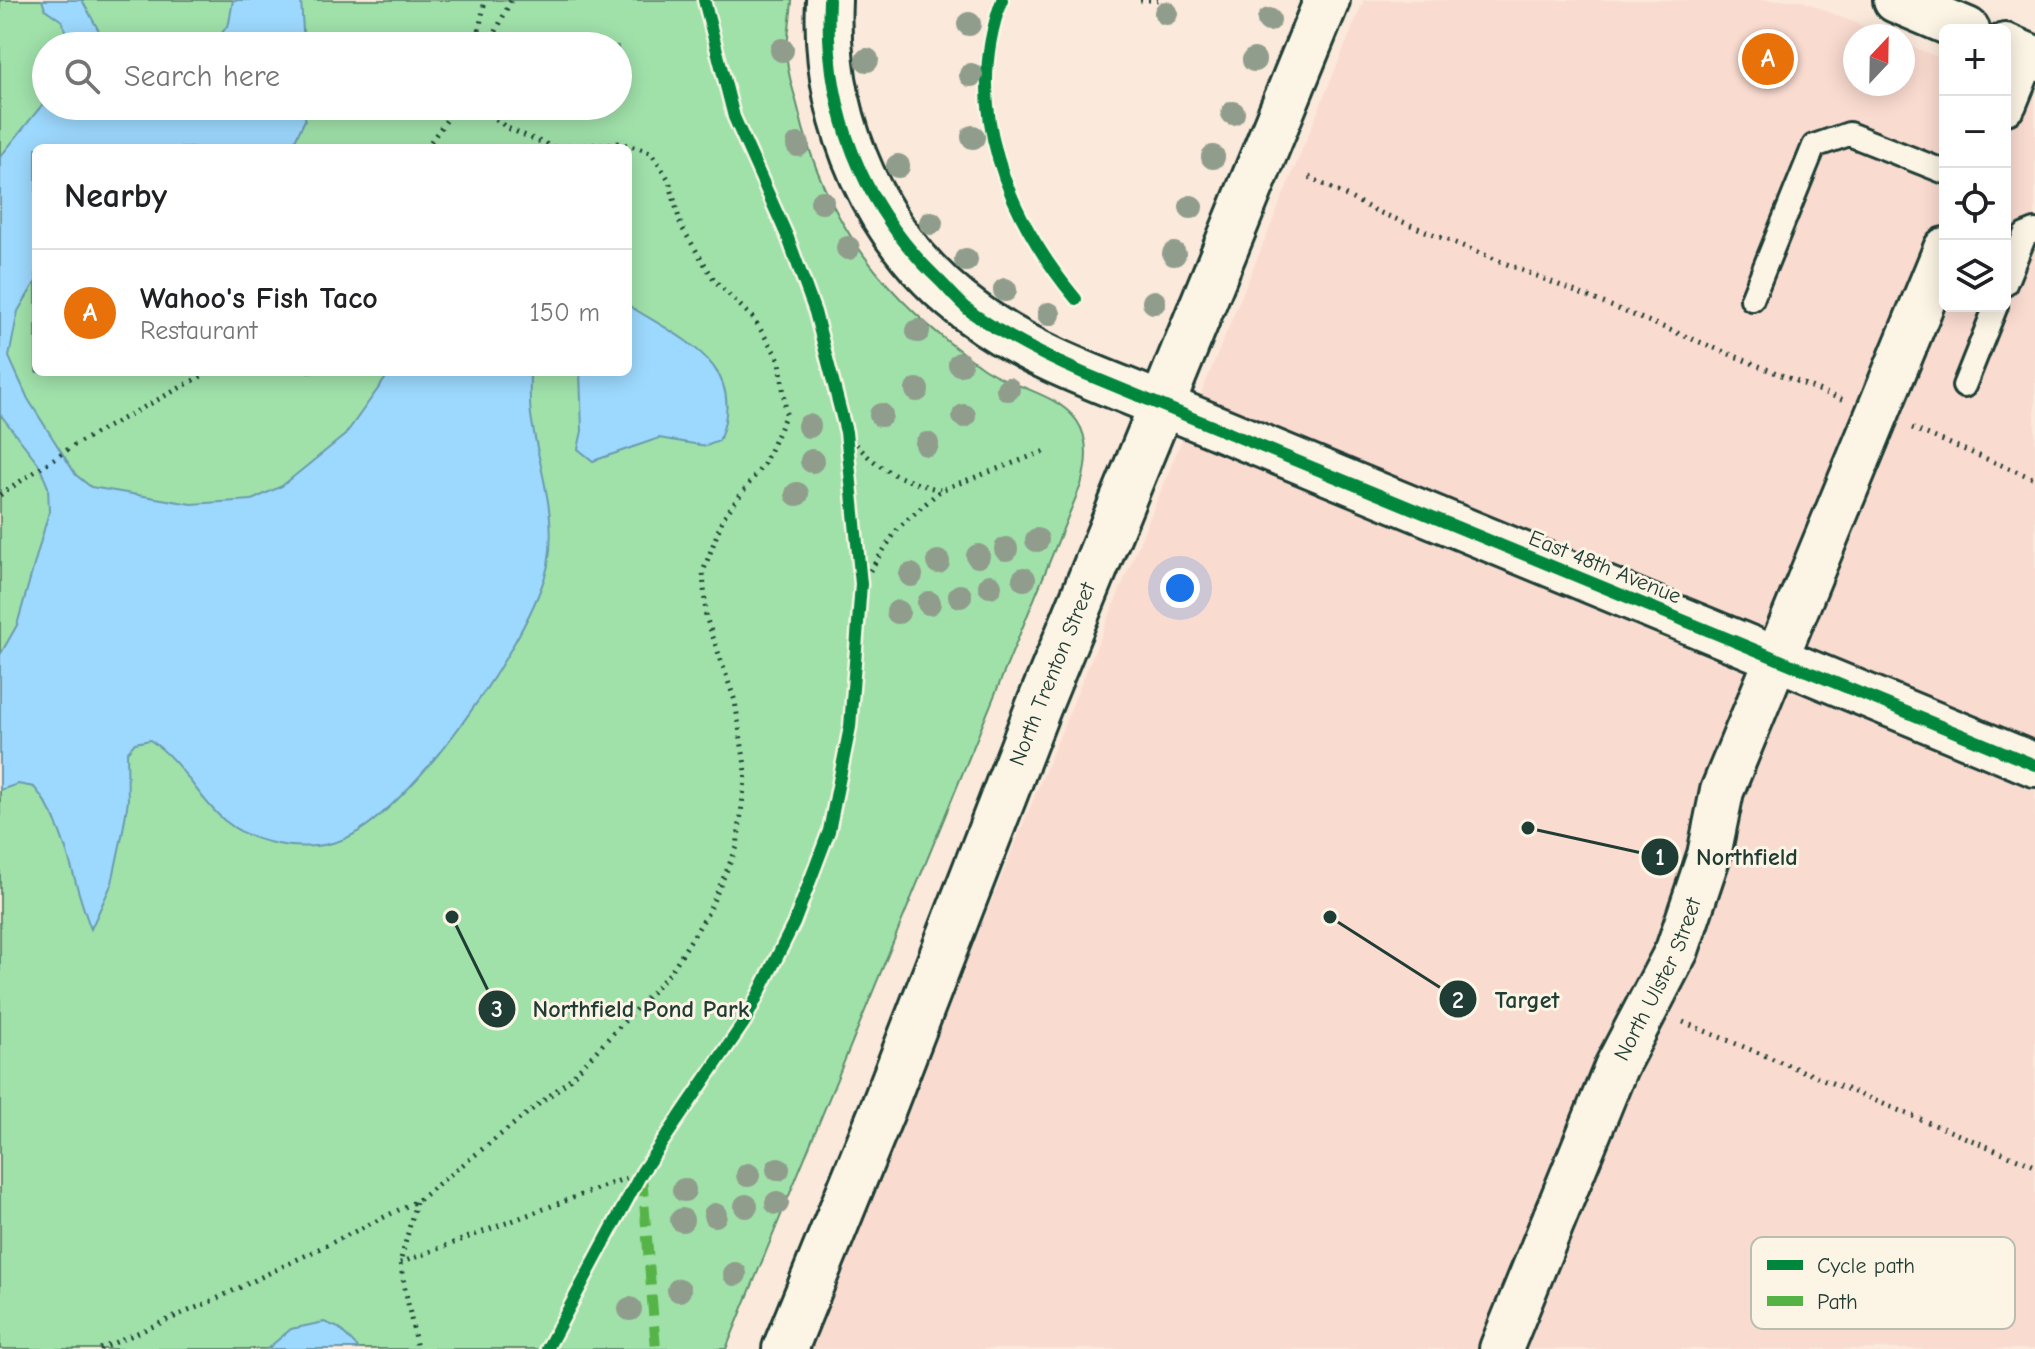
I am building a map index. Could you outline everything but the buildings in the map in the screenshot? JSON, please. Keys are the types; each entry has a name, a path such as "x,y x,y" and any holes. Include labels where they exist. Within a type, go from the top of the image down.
{"street":[{"path":"829,0 828,26 836,99 857,171 906,249 973,314 1050,359 1160,404"},
{"name":"North Trenton Street","path":"785,1349 1160,404 1327,0"},
{"path":"1896,0 1953,24"},
{"path":"2007,96 2022,53"},
{"name":"North Ulster Street","path":"1501,1349 1616,1067 1677,950 1709,855 1722,791 1939,264"},
{"name":"East 48th Avenue","path":"1160,404 2035,765"}],"lane":[{"path":"1752,299 1814,146 1849,134 1939,170"},
{"path":"2011,269 2025,235 2035,231"},
{"path":"1964,386 1994,312"}],"path":[{"path":"479,32 485,0"},
{"path":"496,32 511,0"},
{"path":"1140,0 1163,0"},
{"path":"429,144 447,120"},
{"path":"498,120 507,128 546,144"},
{"path":"603,144 623,144"},
{"path":"100,1349 214,1300 417,1201 568,1081 670,973 708,913 737,847 746,772 735,701 706,617 703,572 723,518 764,464 786,414 780,361 754,319 715,281 681,226 669,180 651,152 632,146"},
{"path":"1309,177 1390,217 2035,479"},
{"path":"0,495 76,444 202,376"},
{"path":"842,417 849,455"},
{"path":"846,432 867,459 893,476 941,490"},
{"path":"861,584 899,527 941,490 1048,450"},
{"path":"859,562 860,600"},
{"path":"1649,1008 2035,1166"},
{"path":"634,1186 651,1160"},
{"path":"400,1263 642,1172"},
{"path":"417,1201 400,1263 417,1349"}],"shaded area":[{"path":"1364,0 1800,0 1858,24 1843,24 1843,96 1915,96 1915,48 1939,58 1939,312 2011,312 2011,88 2035,98 2035,1349 806,1349"}],"green space":[{"path":"0,0 792,0 787,61 809,149 824,188 864,256 917,315 948,342 993,374 1057,403 1081,428 1086,444 1086,461 1081,485 726,1349 0,1349"}],"water":[{"path":"42,0 82,0 99,32 66,32 62,21 45,9"},
{"path":"233,0 301,0 303,32 223,32 229,23"},
{"path":"32,117 32,120 305,120 293,144 32,144 32,288 18,311 9,357 28,399 76,475 91,487 191,504 252,500 282,486 345,435 387,376 530,376 531,415 549,508 548,565 538,596 519,635 464,721 399,798 367,825 339,841 298,846 273,843 231,826 216,813 166,753 150,740 135,743 127,752 128,801 112,883 91,929 62,836 45,802 34,787 18,784 0,790 0,655 17,625 49,512 48,487 38,463 0,414 0,157"},
{"path":"632,307 705,357 718,373 725,392 726,414 719,441 706,446 659,438 593,461 578,449 582,431 580,376 632,376"},
{"path":"324,1322 339,1328 359,1349 267,1349 291,1329"}],"marked path":[{"path":"642,1176 656,1349"}],"cycle path":[{"path":"547,1349 642,1172 745,1021 794,923 829,831 850,727 861,584 846,432 815,312 788,238 734,117 704,0"},
{"path":"829,0 829,40 841,117 869,188 912,252 975,315 1028,347 1083,373 2035,765"},
{"path":"1002,0 991,40 987,80 990,120 998,158 1030,232 1051,267 1076,299"}],"place":[{"name":"Wahoo's Fish Taco","path":"1768,59"},
{"name":"Northfield","path":"1528,828"},
{"name":"Northfield Pond Park","path":"452,917"},
{"name":"Target","path":"1330,917"}]}
